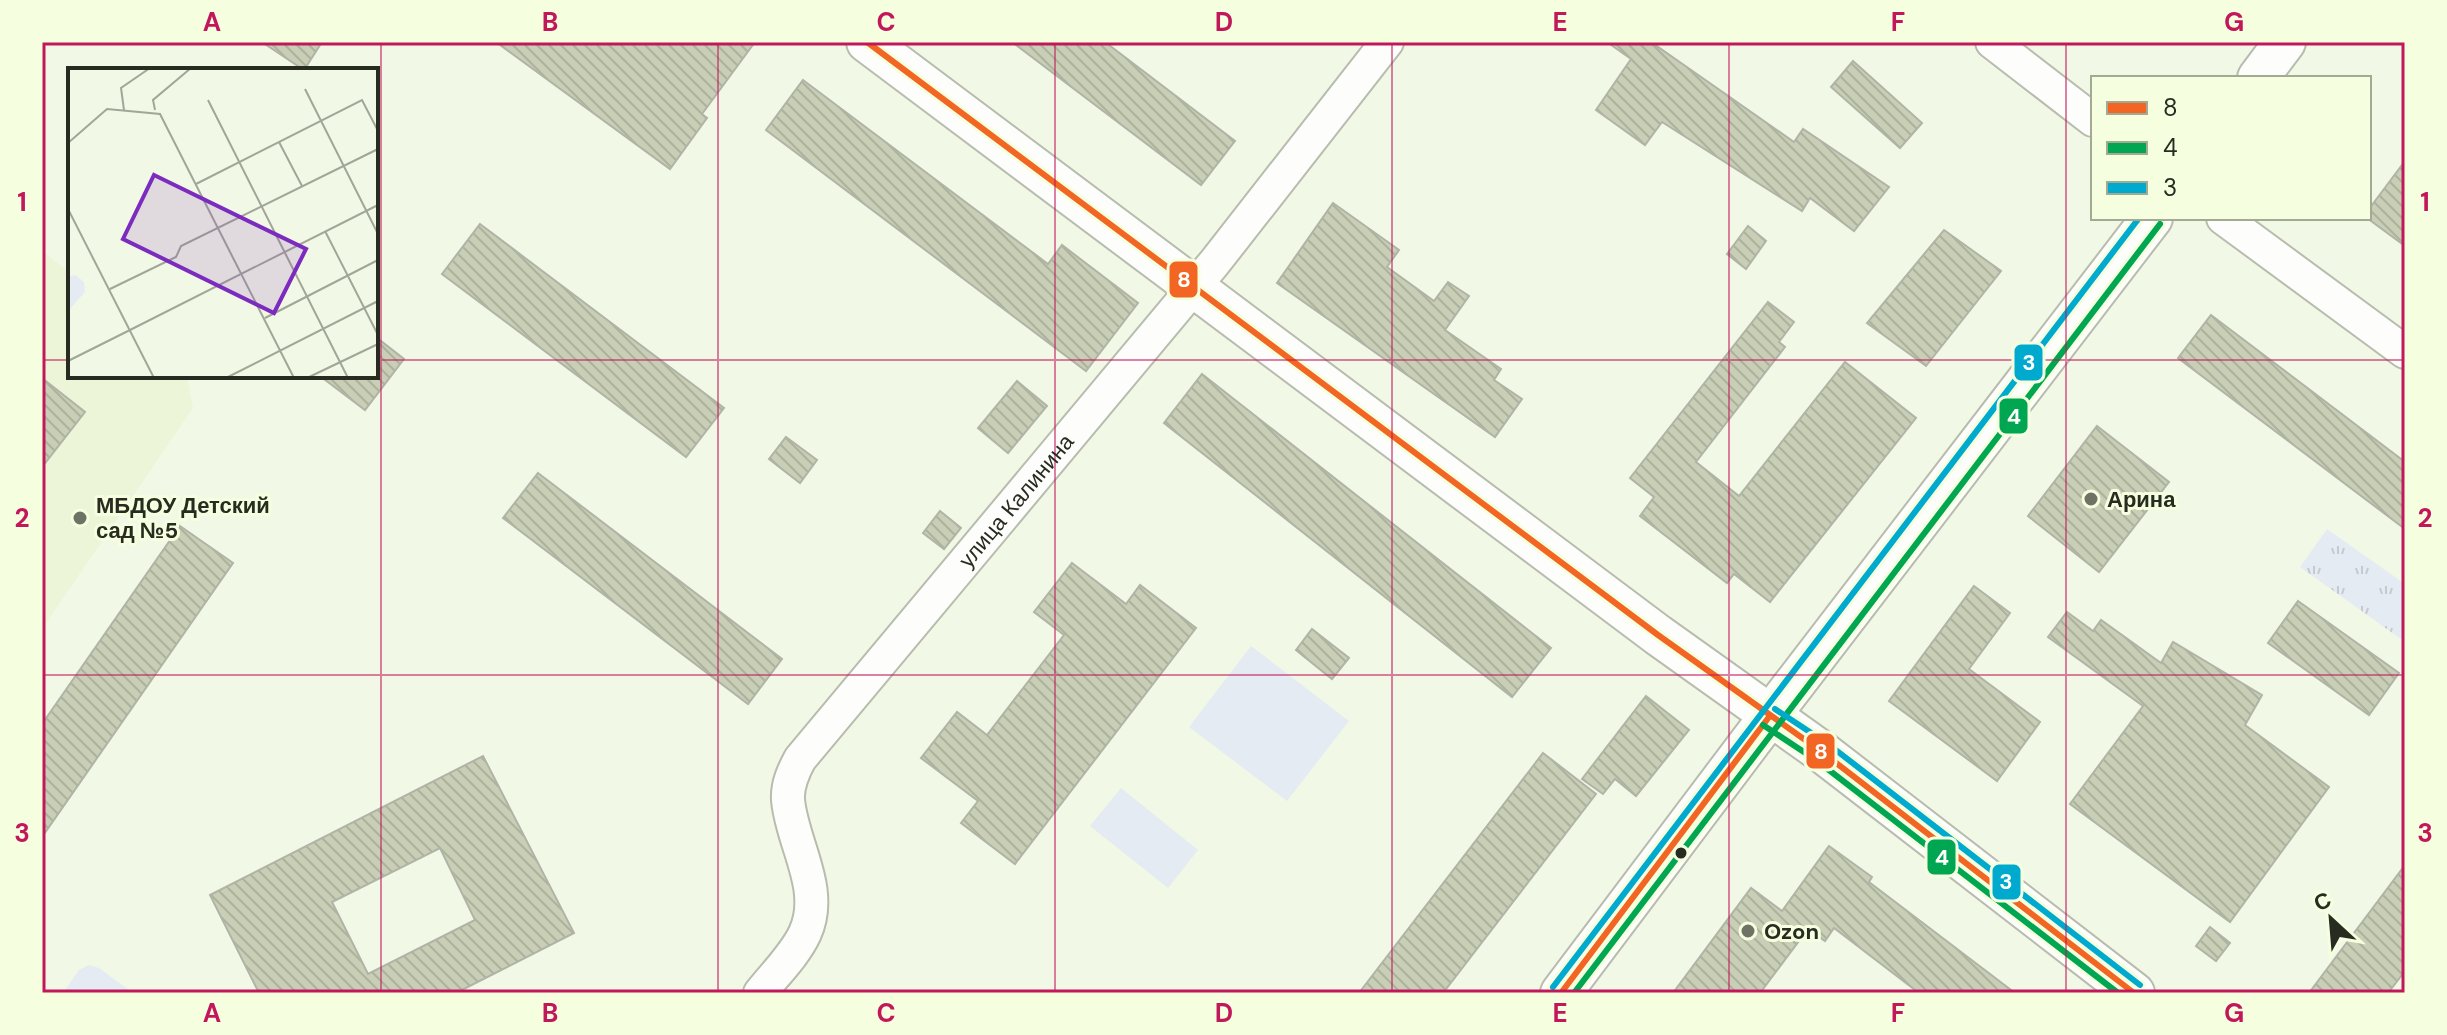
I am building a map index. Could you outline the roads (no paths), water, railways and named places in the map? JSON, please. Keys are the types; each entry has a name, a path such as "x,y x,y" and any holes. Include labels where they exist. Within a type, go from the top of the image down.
{"main road":[{"path":"867,42 1193,289 1769,717 1822,752 2134,993"},
{"path":"2260,76 2285,42"},
{"path":"1561,993 2150,220"}],"street":[{"name":"улица Калинина","path":"760,993 805,934 811,912 810,887 788,799 791,776 800,759 1193,289 1387,42"},
{"path":"1992,42 2091,118"},
{"path":"2226,220 2405,352"}],"place":[{"name":"Арина","path":"2091,499"},
{"name":"МБДОУ Детский сад №5","path":"80,518"},
{"name":"Ozon","path":"1748,931"}]}
